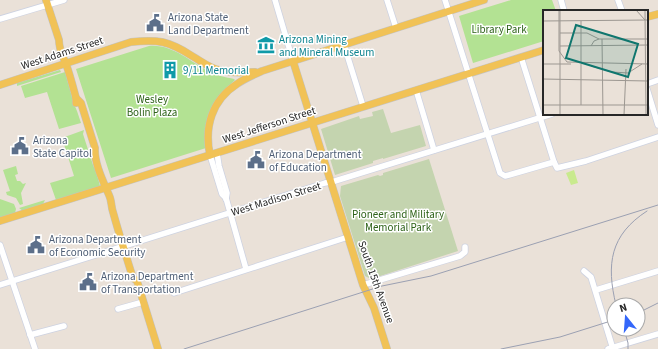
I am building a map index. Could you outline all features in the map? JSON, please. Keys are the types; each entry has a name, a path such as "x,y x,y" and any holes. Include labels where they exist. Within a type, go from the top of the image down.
{"main road":[{"path":"214,154 208,145 207,134 210,117 219,101 230,88 237,84 262,71 484,0"},
{"path":"47,3 66,56 66,63 76,98 80,103 95,148 94,154 106,189 109,207 112,209 124,247 133,278 133,283 158,349"},
{"path":"648,17 658,14"},
{"name":"West Adams Street","path":"0,84 131,42 147,40 162,41 174,45 212,68 236,74 262,71"},
{"name":"West Jefferson Street","path":"0,221 106,189 363,106 543,50"},
{"name":"South 15th Avenue","path":"293,61 363,285 374,308 387,349"},
{"path":"141,302 154,349"}],"street":[{"path":"0,19 47,3 64,0"},
{"path":"275,0 293,61"},
{"path":"387,0 396,28"},
{"path":"445,0 499,171 503,175 509,176 554,162"},
{"path":"561,0 564,10"},
{"path":"618,0 622,10"},
{"path":"344,45 363,106"},
{"path":"521,57 557,168 658,138"},
{"path":"648,84 658,80"},
{"path":"416,90 434,150"},
{"path":"648,91 658,125"},
{"name":"West Madison Street","path":"0,285 549,115"},
{"path":"214,154 222,194 226,198 246,269"},
{"path":"221,216 226,208 226,198"},
{"path":"174,293 348,237"},
{"path":"0,245 35,349"},
{"path":"363,285 460,256 465,252 465,247"},
{"path":"584,271 591,277 596,290 611,348 658,334"},
{"path":"596,290 658,271"},
{"path":"118,309 141,302"},
{"path":"30,336 64,326"}],"green space":[{"name":"Library Park","path":"511,0 552,0 556,10 543,10 543,41 473,63 459,16"},
{"name":"Wesley Bolin Plaza","path":"149,46 158,46 174,51 213,73 235,80 218,97 206,148 111,178 76,69"},
{"path":"60,70 61,72 17,86 17,83"},
{"path":"65,72 81,123 59,129 47,92 25,98 21,86"},
{"path":"383,109 391,133 420,125 426,146 373,161 373,163 335,175 321,129 359,116 360,119 373,116 372,112"},
{"path":"84,130 83,134 100,186 56,200 50,183 74,176 62,138"},
{"name":"Pioneer and Military Memorial Park","path":"429,159 458,251 371,279 365,276 340,196 341,186 378,175 380,176 383,175 383,173"},
{"path":"16,166 18,174 15,175 17,181 20,181 23,184 26,183 21,193 23,204 20,205 16,198 7,195 6,192 10,191 3,170"},
{"path":"574,170 578,183 571,185 566,173"},
{"path":"0,199 14,204 16,209 15,213 0,218"},
{"path":"45,200 43,204 23,211 19,208"}],"railway":[{"path":"184,349 382,286 431,276 658,205"},
{"path":"614,297 611,276 614,252 618,240 625,230 647,211"},
{"path":"646,309 658,303"},
{"path":"501,349 560,337 606,323"},
{"path":"626,337 628,349"}],"place":[{"name":"Arizona State Land Department","path":"155,23"},
{"name":"Arizona Mining and Mineral Museum","path":"266,45"},
{"name":"9/11 Memorial","path":"170,70"},
{"name":"Arizona State Capitol","path":"20,146"},
{"name":"Arizona Department of Education","path":"256,160"},
{"name":"Arizona Department of Economic Security","path":"36,245"},
{"name":"Arizona Department of Transportation","path":"88,282"}]}
